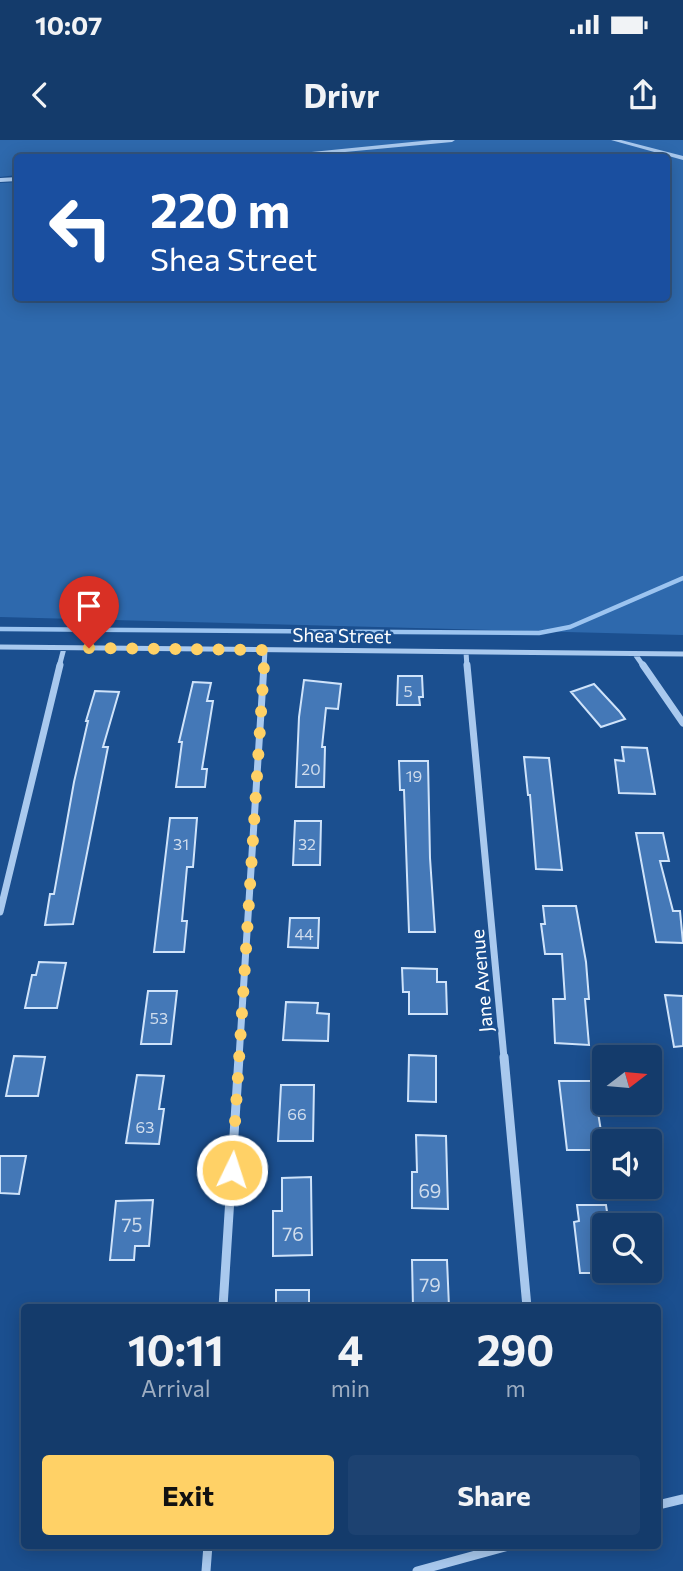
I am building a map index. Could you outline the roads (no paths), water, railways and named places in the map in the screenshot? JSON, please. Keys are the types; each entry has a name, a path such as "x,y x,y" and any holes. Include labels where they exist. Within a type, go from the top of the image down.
{"street":[{"path":"299,154 452,140"},
{"path":"614,140 668,154"},
{"name":"Shea Street","path":"0,647 683,654"},
{"path":"0,912 3,886 64,648"},
{"path":"223,1304 265,650"},
{"name":"Jane Avenue","path":"466,652 527,1304"},
{"path":"635,654 683,723"},
{"path":"661,1505 683,1499"},
{"path":"206,1571 208,1549"},
{"path":"416,1571 497,1549"}],"waterway":[{"path":"0,629 539,633 570,627 683,578"}]}
